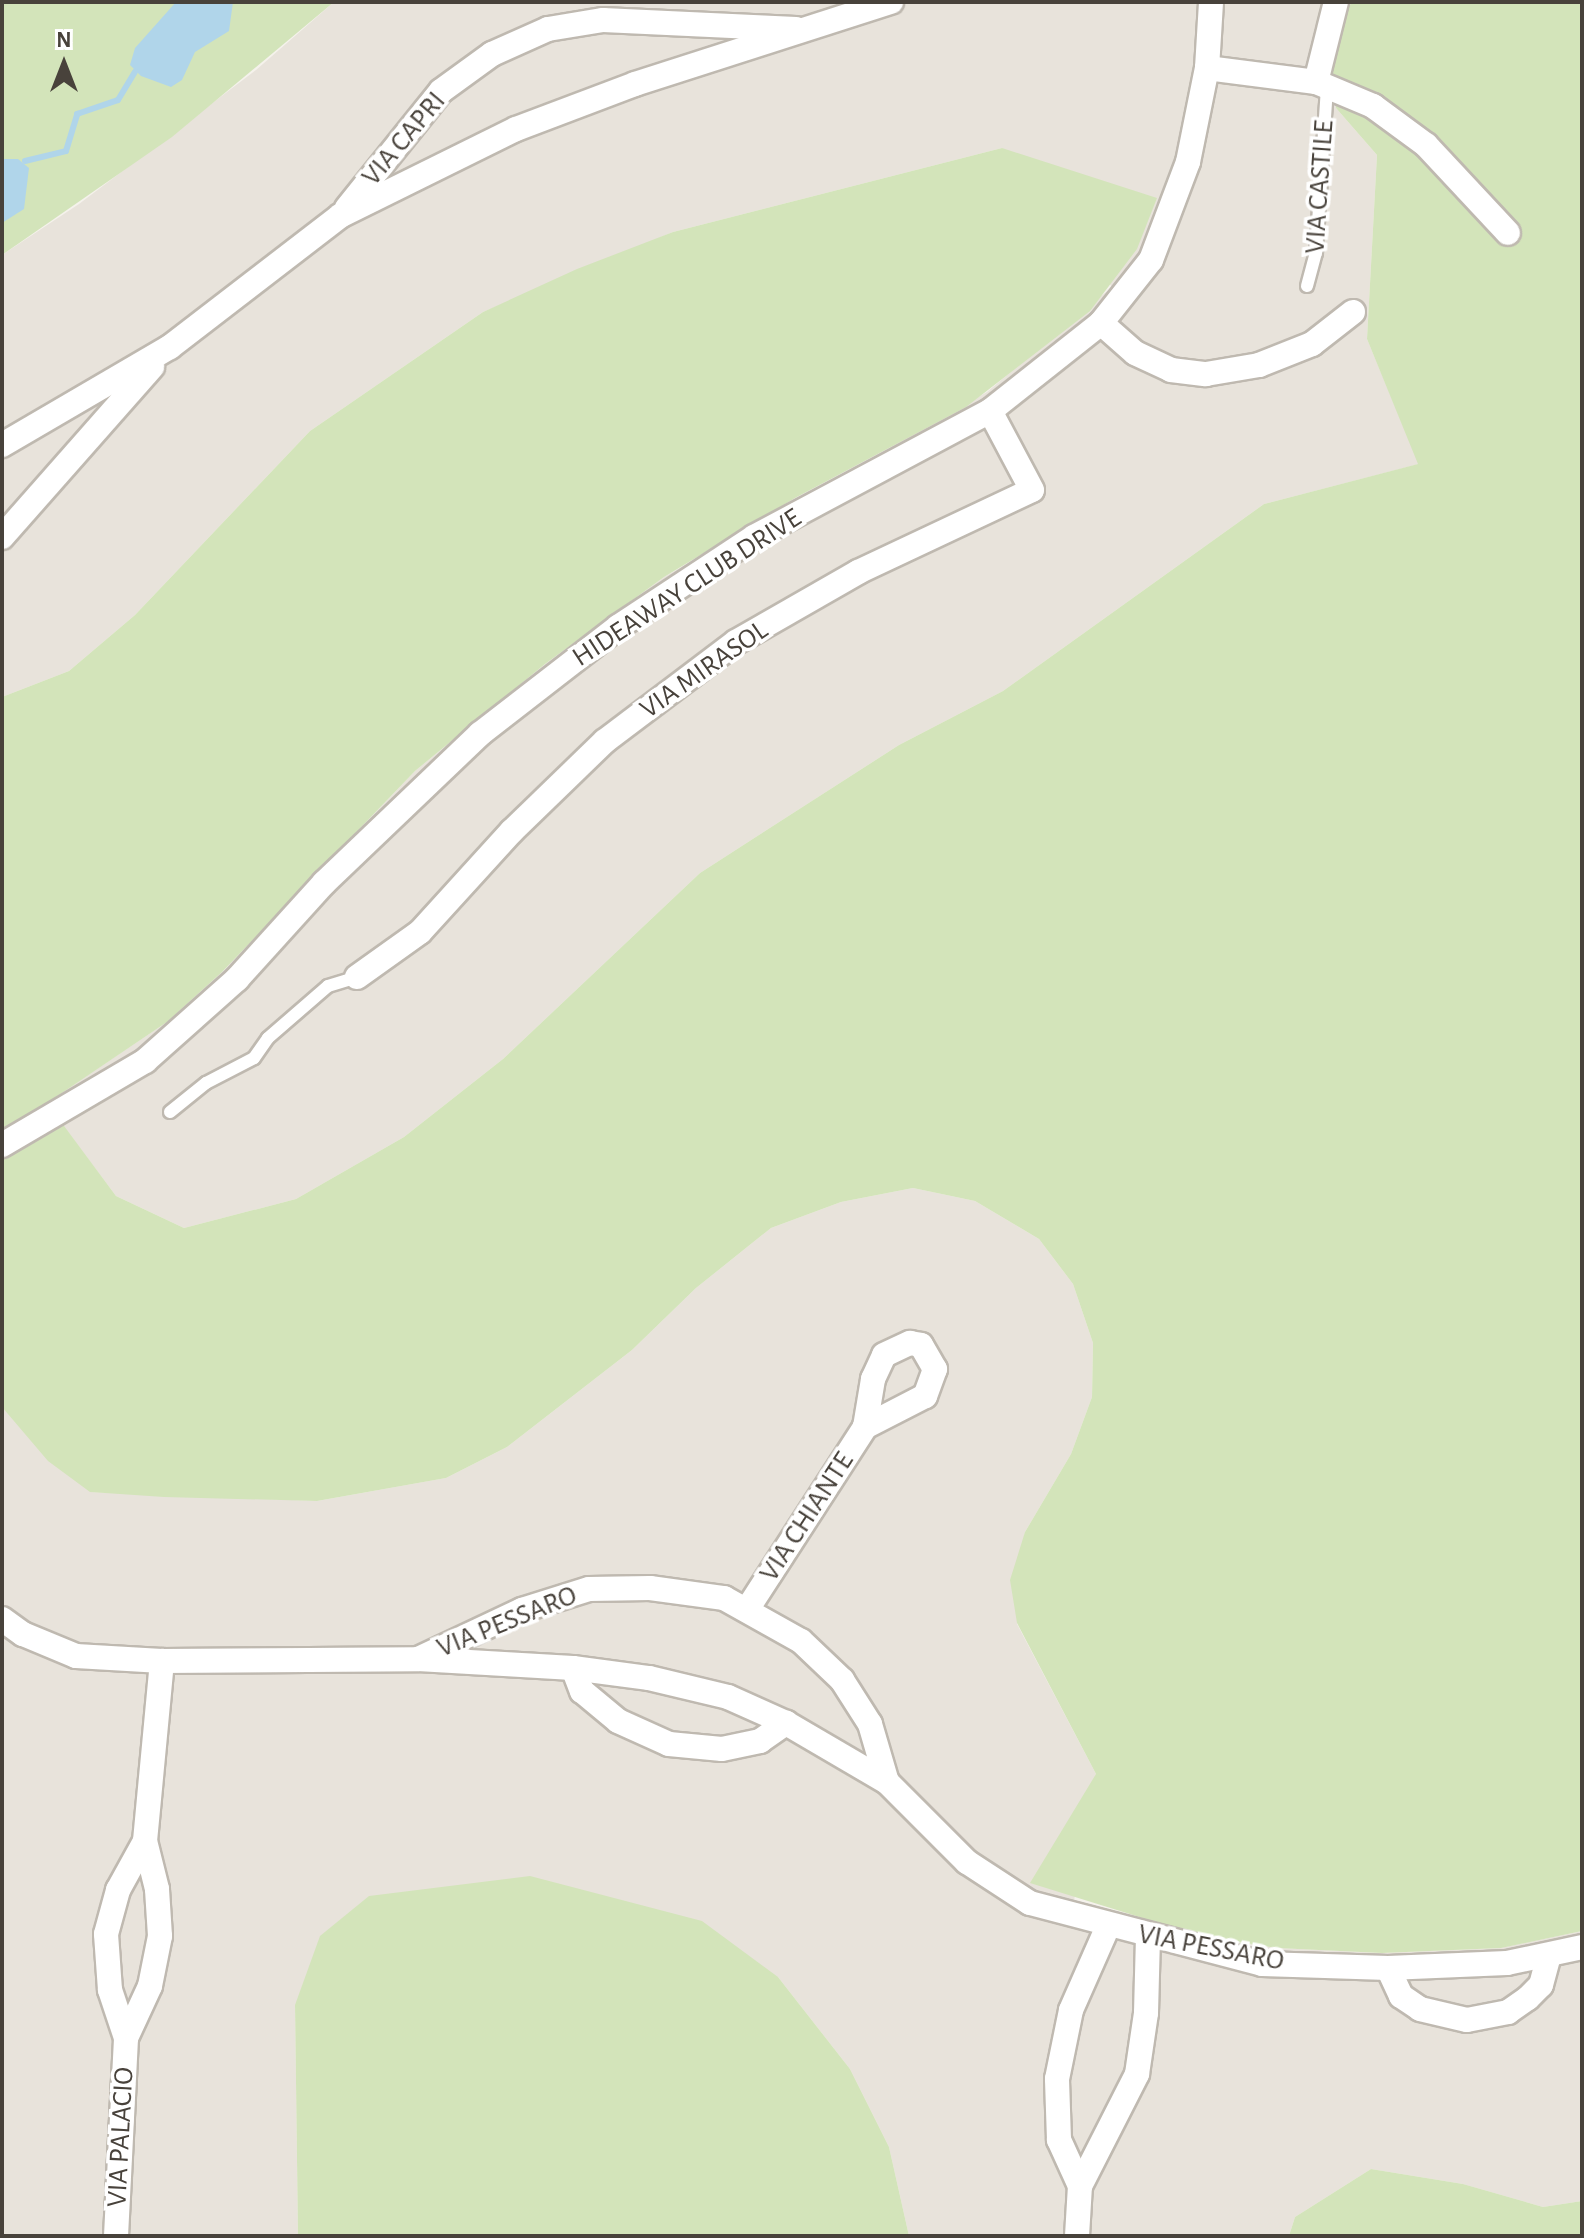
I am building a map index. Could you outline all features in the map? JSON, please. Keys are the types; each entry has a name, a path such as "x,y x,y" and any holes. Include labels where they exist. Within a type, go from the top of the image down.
{"street":[{"name":"VIA CAPRI","path":"2,445 170,347 340,216 516,129 798,29 891,2"},
{"name":"HIDEAWAY CLUB DRIVE","path":"2,1145 145,1061 237,979 324,883 480,734 618,627 754,537 990,411 1101,323 1151,260 1188,162 1207,68 1211,2"},
{"name":"VIA CASTILE","path":"1321,84 1336,2"},
{"name":"VIA CAPRI","path":"340,216 441,91 492,54 548,29 603,20 798,29"},
{"path":"1207,68 1321,84 1373,106 1426,145 1508,233"},
{"path":"1101,323 1135,353 1171,370 1206,374 1259,365 1312,344 1353,312"},
{"name":"VIA CAPRI","path":"2,537 170,347"},
{"name":"VIA MIRASOL","path":"357,977 420,932 512,831 605,741 736,642 858,572 1032,490 990,411"},
{"name":"VIA CHIANTE","path":"748,1608 865,1427"},
{"name":"VIA PESSARO","path":"418,1659 522,1610 589,1589 650,1588 724,1598 748,1608 801,1641 842,1680 870,1724 887,1782"},
{"name":"VIA PESSARO","path":"2,1619 23,1634 76,1656 162,1661 418,1659 573,1668 728,1697 786,1723 887,1782 967,1862 1030,1903 1148,1938 1262,1964 1388,1968 1507,1963 1582,1947"},
{"name":"VIA PALACIO","path":"126,2038 150,1986 160,1936 157,1889 145,1841 162,1661"},
{"path":"573,1668 582,1691 618,1721 669,1744 722,1749 760,1741 786,1723"},
{"name":"VIA PALACIO","path":"116,2236 126,2038 110,1990 106,1934 118,1890 145,1841"},
{"path":"1080,2186 1059,2140 1057,2079 1071,2010 1108,1926"},
{"path":"1077,2236 1080,2186 1137,2074 1146,2013 1148,1938"},
{"path":"1388,1968 1401,1996 1420,2009 1467,2020 1508,2012 1528,1998 1545,1978 1549,1955"}],"lane":[{"name":"VIA CASTILE","path":"1307,286 1316,253 1321,84"},
{"path":"170,1112 206,1083 254,1058 268,1038 328,986 357,977"}],"shaded area":[{"path":"334,2 1352,2 1344,14 1336,108 1377,155 1367,339 1419,464 1264,504 1003,691 899,745 700,873 503,1059 404,1137 296,1199 184,1228 116,1196 46,1103 167,1022 222,972 415,771 545,664 664,577 987,392 1112,287 1002,148 673,232 483,312 310,431 135,615 69,671 2,697 2,255 79,204 256,70"},
{"path":"913,1188 975,1201 1039,1239 1073,1284 1093,1343 1092,1397 1071,1454 1025,1532 1017,1624 1096,1774 1074,1901 1207,1938 1277,1948 1382,1953 1500,1948 1582,1931 1582,2201 1543,2207 1463,2184 1371,2169 1295,2217 1289,2236 909,2236 889,2147 850,2069 778,1977 295,2005 298,2236 2,2236 2,1407 91,1492 317,1501 446,1478 507,1447 632,1350 696,1288 771,1228 841,1202"}],"green space":[{"path":"2,2 334,2 172,137 2,255"},
{"path":"1352,2 1582,2 1582,1931 1501,1948 1382,1953 1277,1948 1207,1938 1030,1883 1096,1774 1017,1623 1010,1580 1025,1532 1071,1454 1092,1397 1093,1343 1073,1284 1039,1239 975,1201 913,1188 841,1202 771,1228 696,1288 632,1350 507,1447 446,1478 317,1501 164,1497 90,1492 48,1461 2,1407 2,697 69,671 135,615 310,431 483,312 577,269 673,232 1002,148 1157,198 1137,249 1090,311 966,407 795,498 664,577 545,664 415,771 222,972 167,1022 47,1103 116,1196 184,1228 296,1199 404,1137 503,1059 700,873 899,745 1003,691 1264,504 1418,464 1367,339 1377,155 1336,108 1332,65 1344,14"},
{"path":"530,1876 702,1921 778,1977 850,2069 889,2147 909,2236 298,2236 295,2005 320,1936 369,1896"},
{"path":"1371,2169 1463,2184 1543,2207 1582,2201 1582,2236 1289,2236 1295,2217"}],"water":[{"path":"176,2 233,2 229,31 195,52 182,80 171,87 141,76 130,65 135,48"},
{"path":"2,159 18,159 29,168 24,209 2,223"}],"waterway":[{"path":"25,161 66,151 77,114 118,100 135,72"}]}
